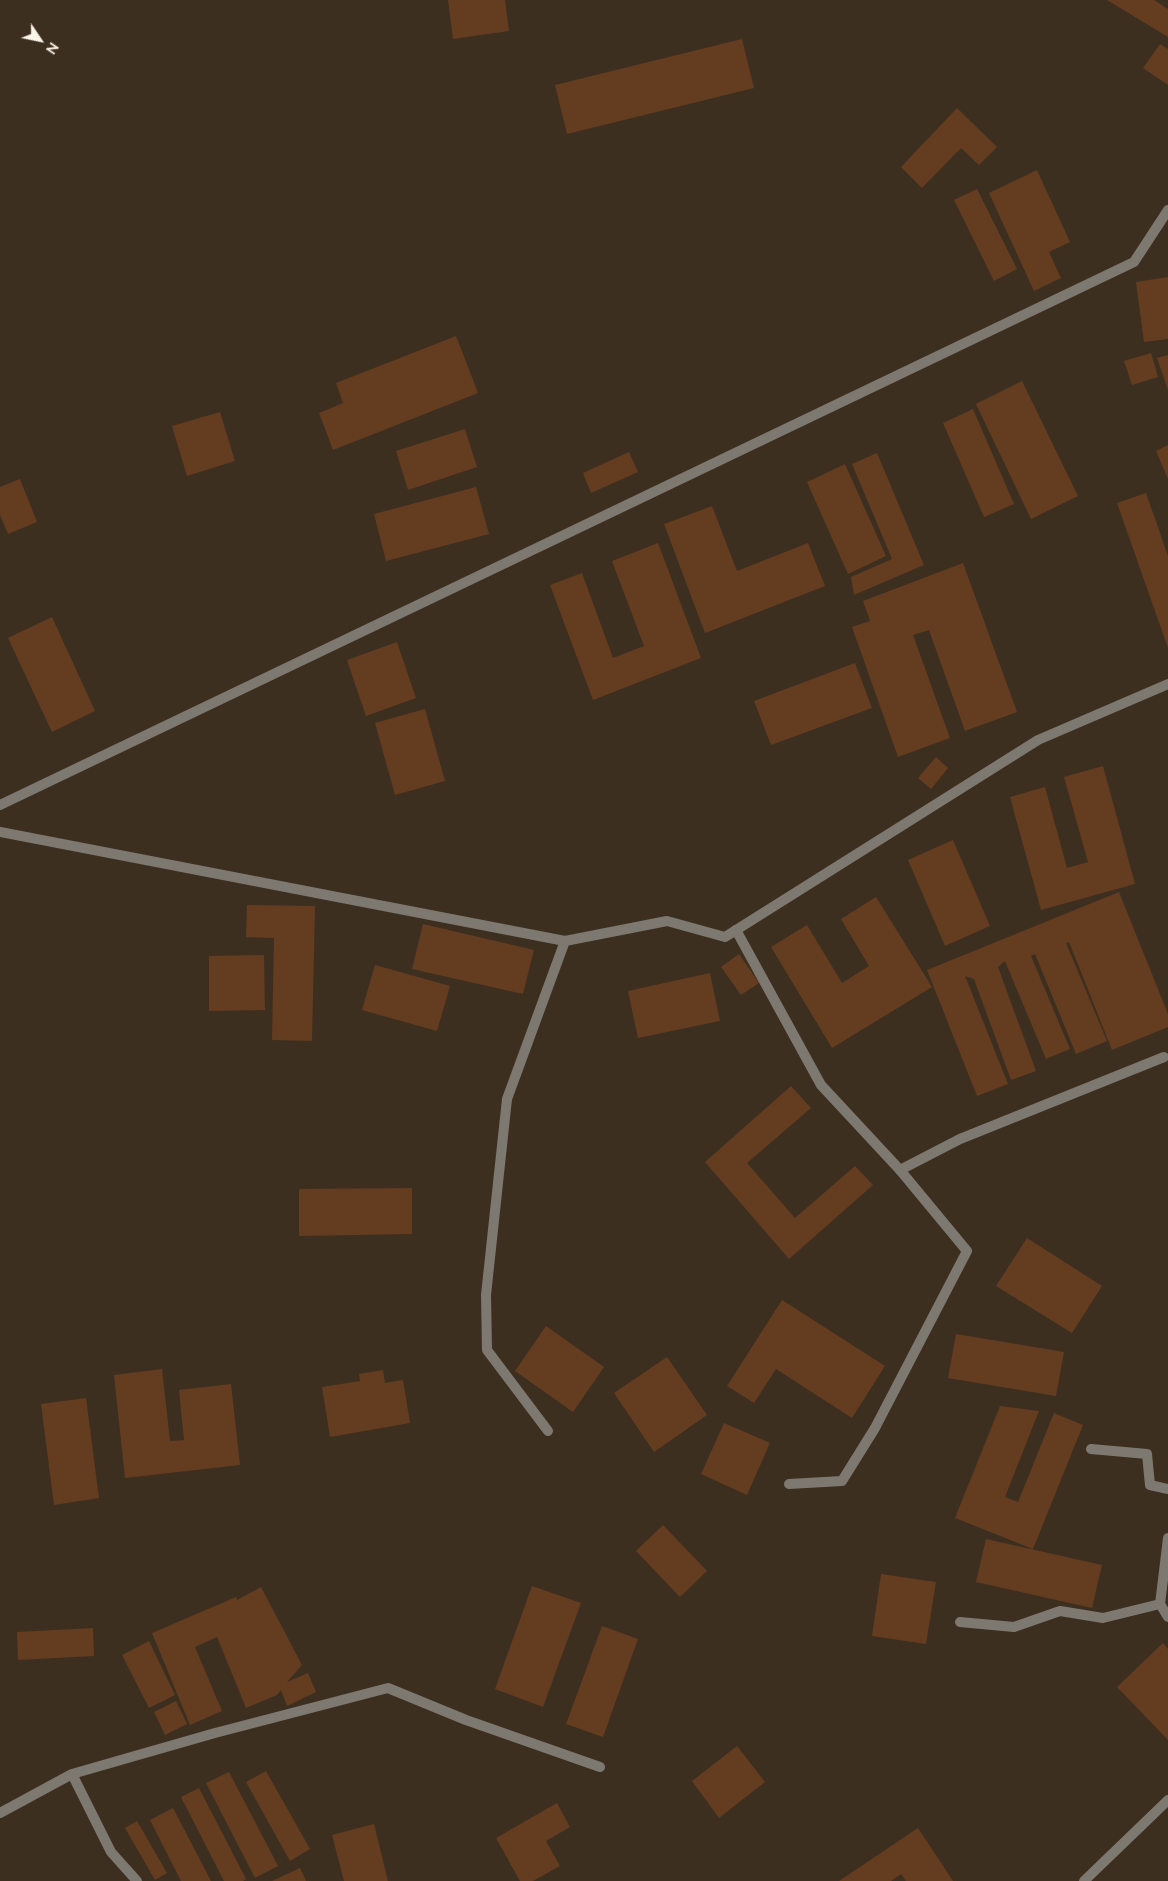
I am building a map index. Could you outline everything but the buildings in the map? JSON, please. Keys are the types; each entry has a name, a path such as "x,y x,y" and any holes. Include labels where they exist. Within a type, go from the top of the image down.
{"street":[{"path":"0,805 1134,262 1168,210"},
{"path":"0,832 565,940 668,921 725,937 1038,740 1168,684"},
{"path":"736,930 821,1084 900,1170 967,1250 875,1428 842,1481 789,1484"},
{"path":"548,1430 487,1350 486,1295 507,1099 565,940"},
{"path":"900,1170 960,1139 1164,1057"},
{"path":"1091,1449 1147,1454 1150,1485 1168,1489"},
{"path":"1168,1538 1160,1604 1168,1617"},
{"path":"960,1622 1014,1627 1060,1611 1103,1618 1160,1604"},
{"path":"0,1814 72,1774 215,1733 388,1688 466,1720 600,1767"},
{"path":"72,1774 111,1852 136,1881"},
{"path":"1084,1881 1168,1800"}]}
